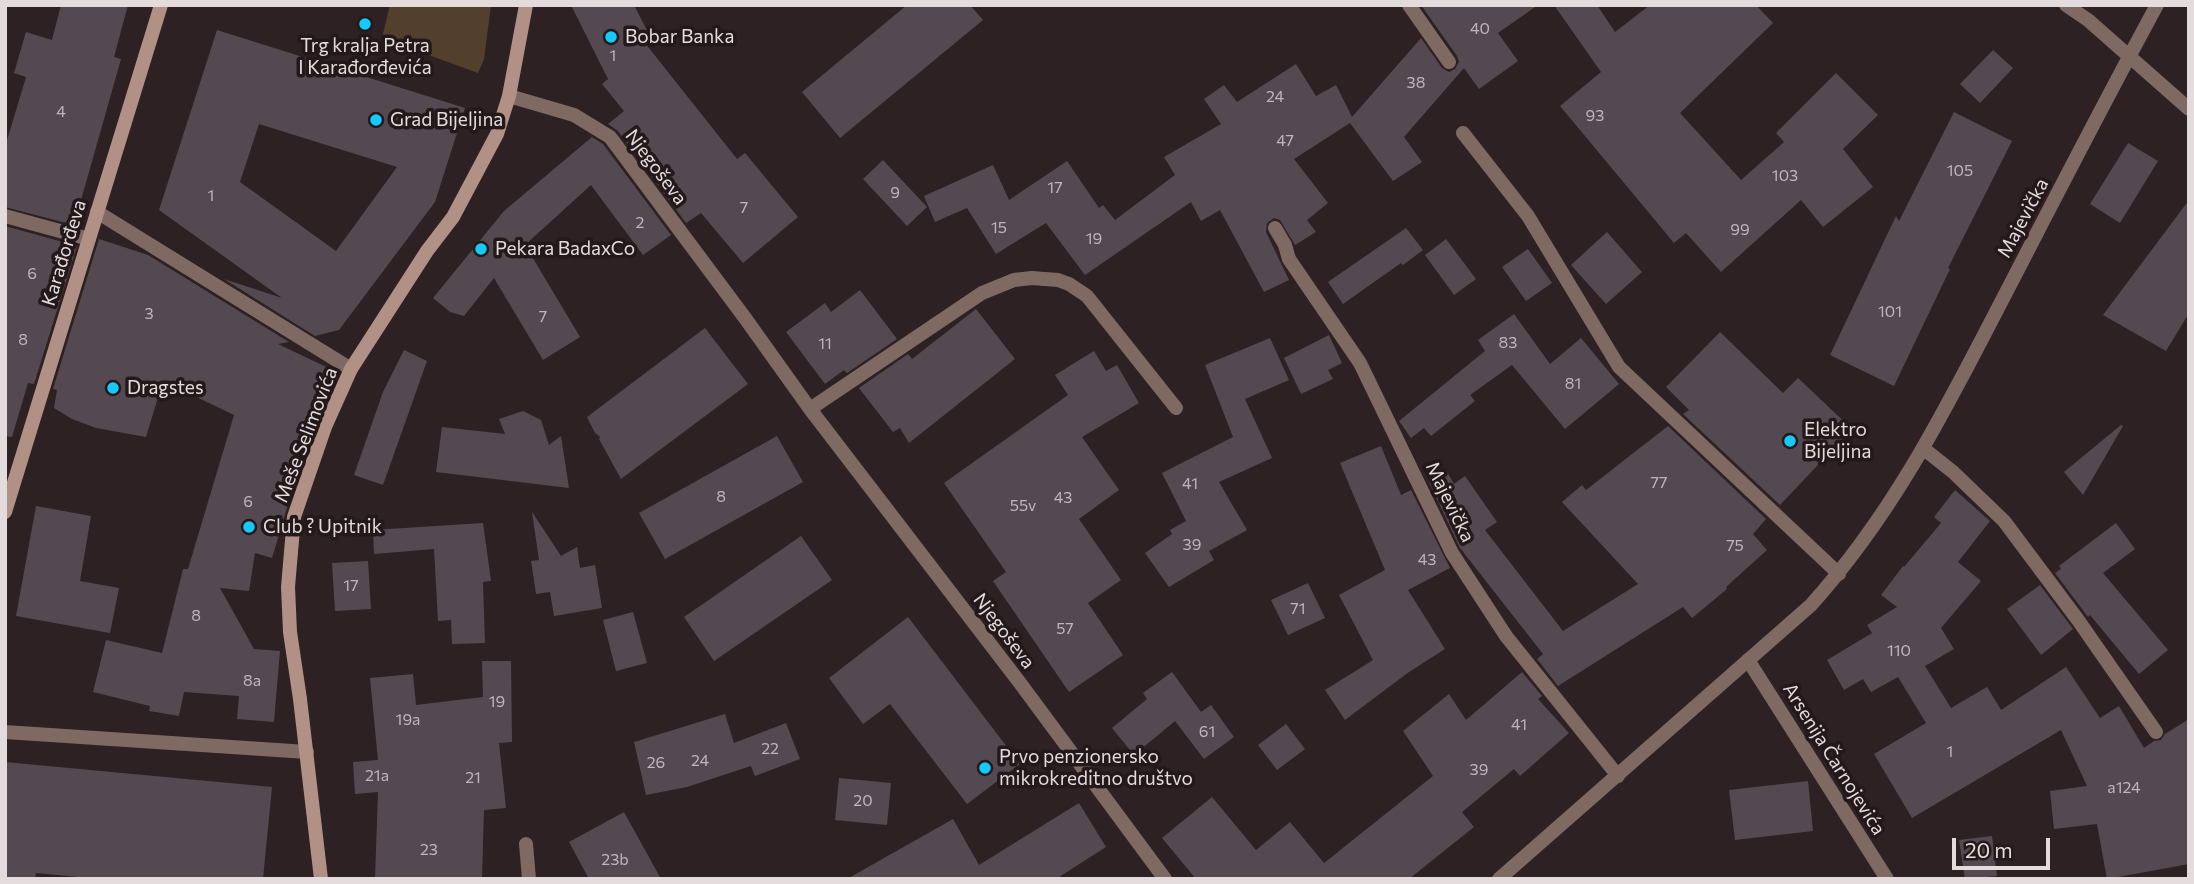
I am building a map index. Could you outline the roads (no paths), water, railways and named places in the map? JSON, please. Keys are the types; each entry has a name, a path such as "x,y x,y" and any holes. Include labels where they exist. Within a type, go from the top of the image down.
{"main road":[{"name":"Karađorđeva","path":"5,512 161,5"},
{"name":"Meše Selimovića","path":"321,879 290,632 288,587 294,517 325,427 351,369 427,251 453,218 496,134 509,96 526,5"}],"street":[{"path":"1409,5 1449,62"},
{"path":"2066,5 2088,20 2189,109"},
{"name":"Majevička","path":"1499,879 1811,605 1876,526 1924,449 2157,5"},
{"name":"Njegoševa","path":"509,96 574,115 610,137 810,409 1020,683 1165,879"},
{"path":"1463,133 1528,216 1619,367 1839,574"},
{"path":"97,212 351,369"},
{"path":"5,216 89,239"},
{"name":"Majevička","path":"1275,228 1285,245 1289,259 1360,363 1452,553 1506,636 1618,776"},
{"path":"810,409 982,293 1014,280 1032,278 1058,280 1087,296 1177,408"},
{"path":"1924,449 2004,520 2156,732"},
{"name":"Arsenija Čarnojevića","path":"1748,660 1887,879"},
{"path":"5,732 307,752"},
{"path":"526,844 529,879"}],"place":[{"name":"Trg kralja Petra I Karađorđevića","path":"365,24"},
{"name":"Bobar Banka","path":"611,37"},
{"name":"Grad Bijeljina","path":"376,120"},
{"name":"Pekara BadaxCo","path":"481,249"},
{"name":"Dragstes","path":"113,388"},
{"name":"Elektro Bijeljina","path":"1790,441"},
{"name":"Club ? Upitnik","path":"249,527"},
{"name":"Prvo penzionersko mikrokreditno društvo","path":"985,768"}]}
